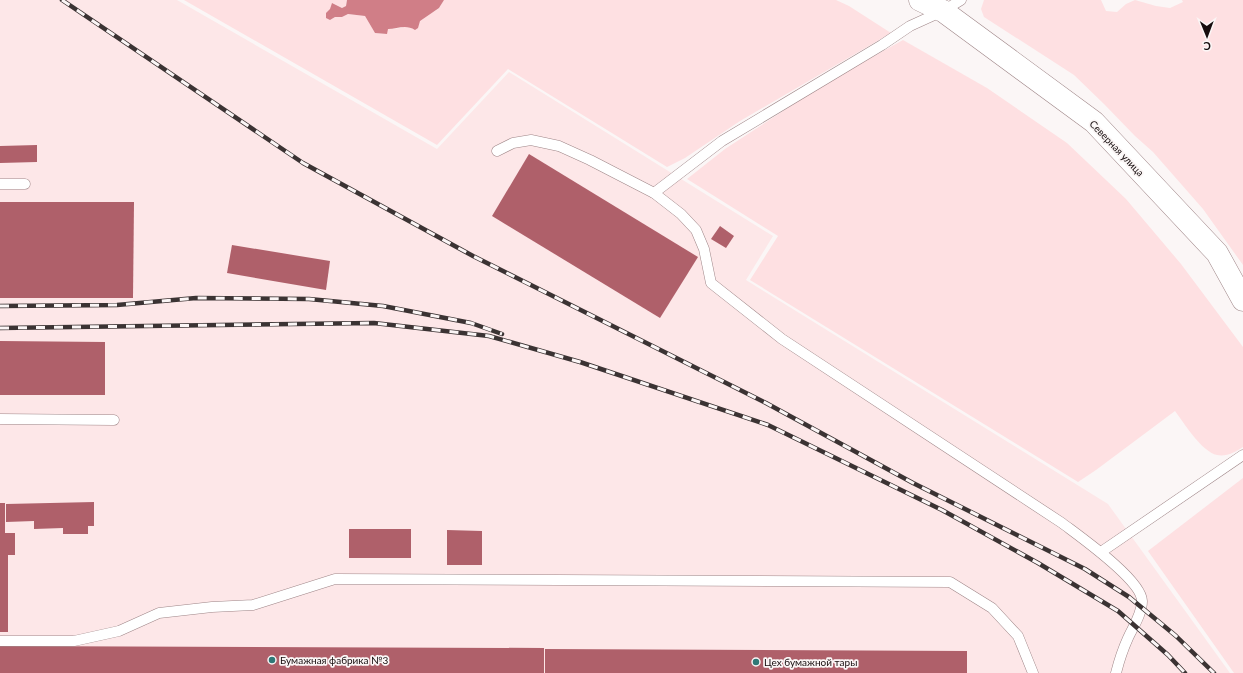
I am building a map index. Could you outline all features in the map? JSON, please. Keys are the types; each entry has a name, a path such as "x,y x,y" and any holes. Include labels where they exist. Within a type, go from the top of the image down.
{"street":[{"name":"Северная улица","path":"920,0 952,5 1094,122 1217,253 1243,300"}],"lane":[{"path":"654,193 722,141 882,45 910,26 952,5"},
{"path":"497,152 513,144 532,140 559,146 654,193 681,214 696,230 704,249 711,284 782,340 1062,523 1101,552 1138,589 1142,600 1137,618 1127,639 1116,673"},
{"path":"0,184 25,184"},
{"path":"0,418 114,420"},
{"path":"1101,552 1243,455"},
{"path":"0,641 74,641 119,631 159,613 212,607 253,605 335,578 950,582 992,608 1018,636 1033,673"}],"shaded area":[{"path":"0,0 177,0 437,149 509,72 773,236 746,280 1108,504 1230,673 0,673"},
{"path":"184,0 347,0 346,6 342,8 332,3 330,20 335,17 342,17 348,14 365,16 375,33 387,34 387,29 405,27 420,20 438,9 444,0 836,0 849,6 891,33 740,121 685,158 667,167 508,69 437,145"},
{"path":"347,0 444,0 439,8 420,21 418,28 415,30 408,27 388,29 387,34 375,33 365,16 348,14 342,17 335,17 330,20 326,18 326,13 330,9 332,3 342,8 346,6"},
{"path":"984,0 1101,0 1106,11 1117,12 1126,4 1135,0 1170,8 1183,2 1182,0 1243,0 1243,265 1203,209 1153,152 1074,75 984,17 981,9"},
{"path":"903,40 987,88 1067,143 1126,199 1181,264 1243,347 1243,447 1227,455 1217,455 1211,453 1199,443 1175,411 1078,482 750,280 778,236 687,179 725,149 829,81"},
{"path":"1243,478 1243,673 1234,673 1148,551"}],"building":[{"path":"37,145 37,162 0,163 0,146"},
{"path":"529,154 698,257 660,318 492,216"},
{"path":"0,202 134,202 133,298 0,298"},
{"path":"720,226 734,236 726,248 711,239"},
{"path":"232,245 330,261 326,290 227,273"},
{"path":"0,341 105,342 105,395 0,395"},
{"path":"94,502 94,526 88,526 88,534 63,534 63,528 34,529 34,521 6,522 6,504"},
{"path":"0,503 5,503 5,533 15,533 15,555 8,555 8,632 0,632"},
{"path":"349,529 411,529 411,558 349,558"},
{"path":"447,530 482,531 482,565 447,565"},
{"name":"Бумажная фабрика №3","path":"0,646 544,648 544,673 0,673"},
{"name":"Цех бумажной тары","path":"545,649 967,651 967,673 545,673"}],"railway":[{"path":"62,0 303,163 473,256 766,403 913,483 1085,569 1129,597 1176,636 1214,673"},
{"path":"0,306 117,305 196,298 309,299 383,306 471,323 502,334"},
{"path":"0,328 374,323 489,336 580,362 768,425 942,510 1038,563 1118,611 1168,655 1185,673"}],"place":[{"name":"Бумажная фабрика №3","path":"272,660"},
{"name":"Цех бумажной тары","path":"756,662"}]}
